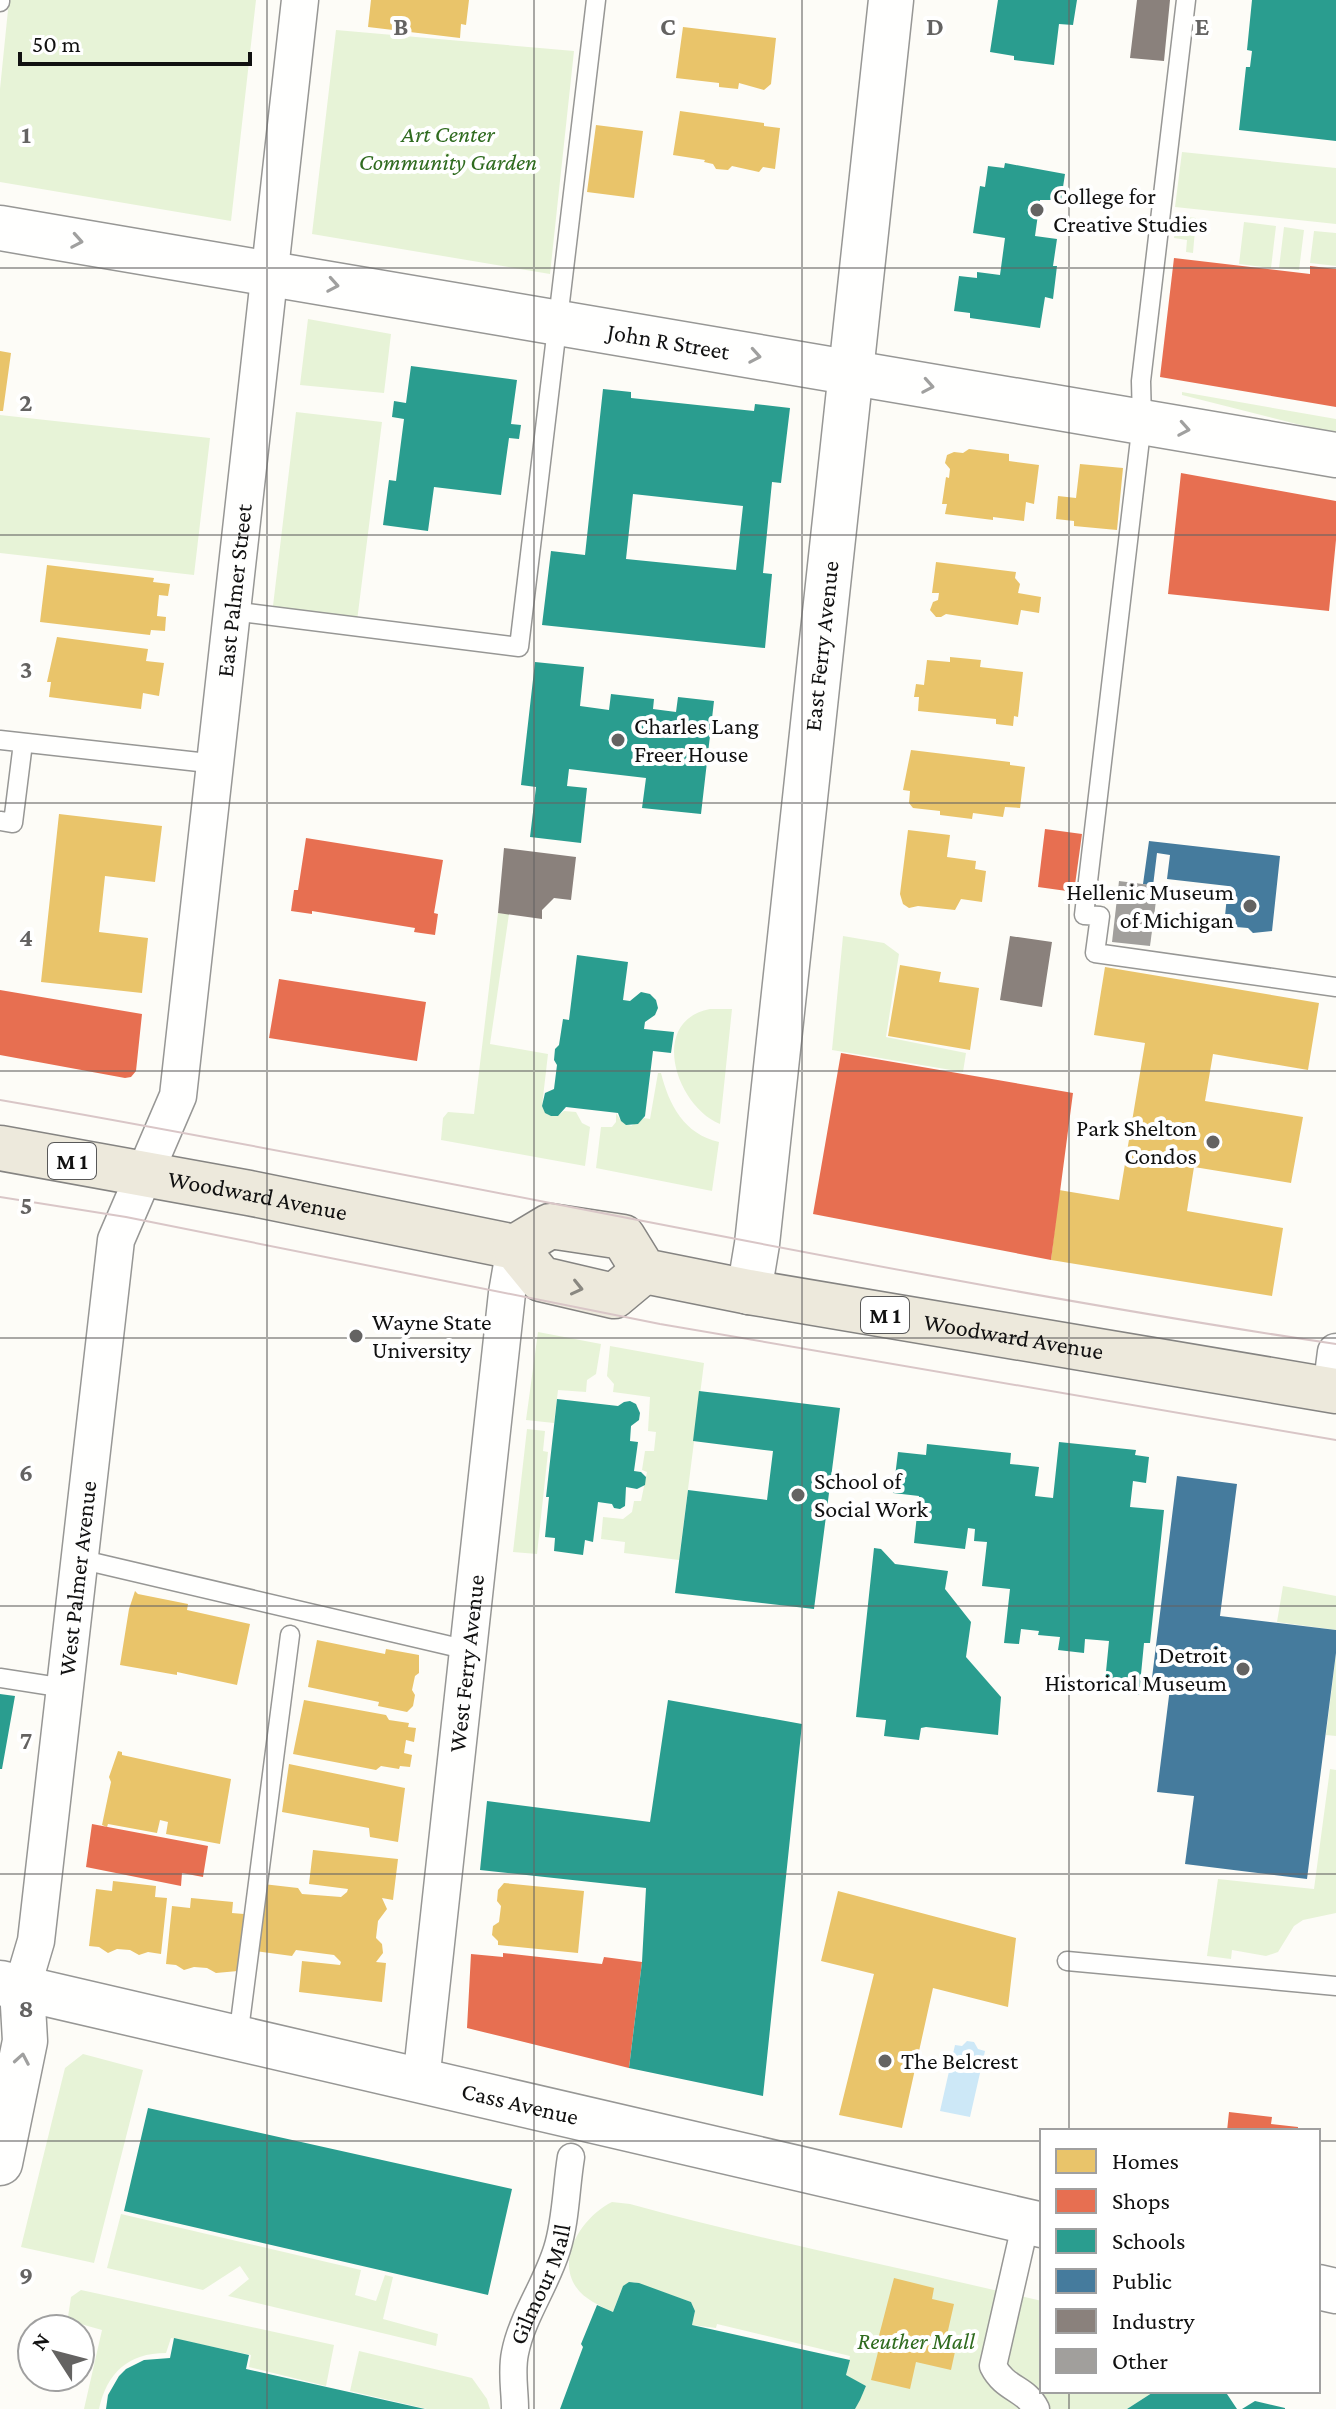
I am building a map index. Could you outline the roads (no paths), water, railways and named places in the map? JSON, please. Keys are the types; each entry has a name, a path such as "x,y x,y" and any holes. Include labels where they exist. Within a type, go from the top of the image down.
{"main road":[{"name":"Woodward Avenue","path":"0,1148 515,1247"},
{"path":"550,1226 623,1237 644,1271 614,1296 541,1279 515,1247 550,1226"},
{"name":"Woodward Avenue","path":"644,1271 749,1292 1334,1378"}],"street":[{"name":"East Palmer Street","path":"144,1174 178,1096 300,0"},
{"name":"East Ferry Avenue","path":"749,1292 757,1244 891,0"},
{"name":"John R Street","path":"0,228 1336,455"},
{"name":"West Palmer Avenue","path":"0,2163 25,2041 7,1993 36,1941 116,1240 144,1174"},
{"name":"West Ferry Avenue","path":"421,2081 507,1293 515,1247"},
{"name":"Cass Avenue","path":"7,1993 238,2038 1034,2223"},
{"name":"Gilmour Mall","path":"515,2409 512,2371 515,2353 519,2336 558,2247 571,2157"},
{"path":"1034,2223 993,2366 1004,2383 1027,2396 1036,2409"}],"lane":[{"path":"232,611 519,647 596,0"},
{"path":"1186,0 1141,381 1142,422 1084,915 1100,916 1095,953 1336,987"},
{"path":"0,740 217,764"},
{"path":"0,821 13,823 23,743"},
{"path":"79,1559 468,1650"},
{"path":"238,2038 290,1635"},
{"path":"0,1678 65,1688"},
{"path":"1067,1961 1336,1986"}],"water":[{"path":"967,2041 974,2042 978,2049 985,2051 970,2117 940,2111 955,2045 962,2046"}],"tram line":[{"path":"0,1100 834,1258 1336,1344"},
{"path":"0,1197 126,1217 660,1324 1336,1440"}],"place":[{"name":"College for Creative Studies","path":"1037,210"},
{"name":"Charles Lang Freer House","path":"618,740"},
{"name":"Hellenic Museum of Michigan","path":"1250,906"},
{"name":"Park Shelton Condos","path":"1213,1142"},
{"name":"Wayne State University","path":"356,1336"},
{"name":"School of Social Work","path":"798,1495"},
{"name":"Detroit Historical Museum","path":"1243,1669"},
{"name":"The Belcrest","path":"885,2061"}],"park label":[{"name":"Art Center Community Garden","path":"448,148"},
{"name":"Reuther Mall","path":"916,2341"}]}
